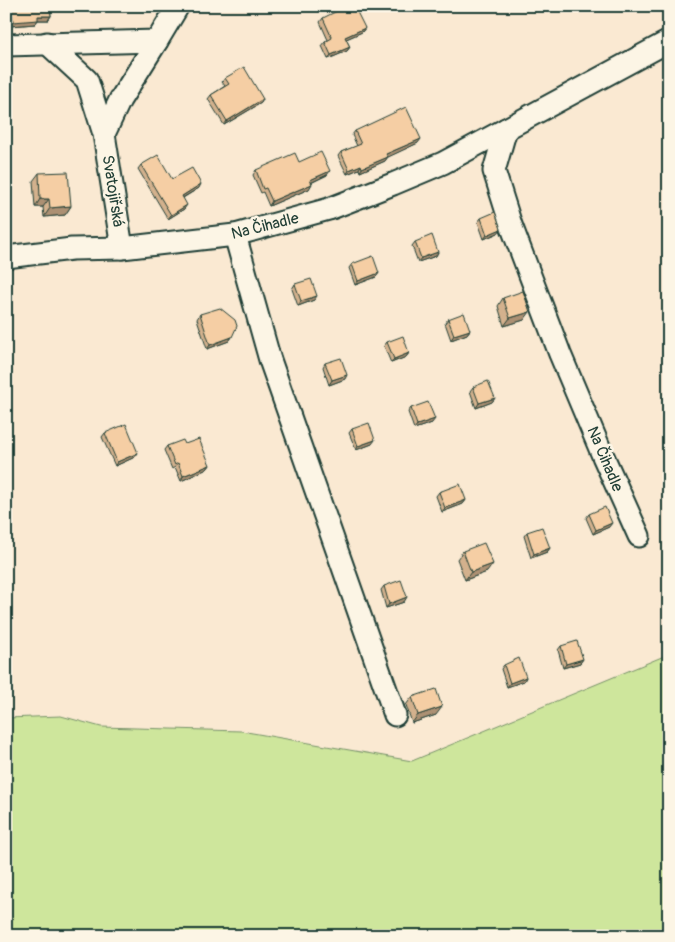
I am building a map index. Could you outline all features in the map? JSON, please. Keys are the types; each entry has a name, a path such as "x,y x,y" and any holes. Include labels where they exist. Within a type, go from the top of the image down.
{"street":[{"name":"Svatojiřská","path":"104,134 120,100 178,6"},
{"path":"6,45 156,41"},
{"name":"Na Čihadle","path":"6,256 72,249 122,248 235,235 329,210 443,163 669,42"},
{"name":"Svatojiřská","path":"47,44 87,80 104,134 122,248"},
{"name":"Na Čihadle","path":"506,129 494,171 502,198 560,354 639,536"},
{"path":"235,235 270,360 395,715"}],"green space":[{"path":"669,654 669,936 6,936 6,718 61,716 101,727 241,731 412,761"}],"building":[{"path":"12,6 50,6 51,16 38,16 38,20 13,22"},
{"path":"347,6 354,6 365,28 345,37 350,47 331,55 325,42 332,38 323,18"},
{"path":"244,67 263,99 227,121 211,95 229,84 225,78"},
{"path":"406,107 421,139 386,154 388,157 362,168 361,165 349,170 341,152 361,144 355,131"},
{"path":"321,152 330,171 310,180 312,184 272,201 266,188 263,189 256,170 295,153 299,162"},
{"path":"158,155 172,179 192,168 201,184 182,196 187,205 171,215 141,165"},
{"path":"68,172 71,206 50,208 49,199 40,199 39,173"},
{"path":"495,212 501,229 487,235 481,218"},
{"path":"432,235 438,252 421,258 415,242"},
{"path":"373,256 379,273 358,281 352,264"},
{"path":"311,279 317,296 301,301 295,284"},
{"path":"523,291 530,312 510,318 503,298"},
{"path":"220,308 235,320 237,326 232,337 210,345 200,314"},
{"path":"464,313 470,330 454,335 448,319"},
{"path":"403,336 409,353 394,359 387,342"},
{"path":"341,358 347,375 332,380 325,363"},
{"path":"488,381 495,398 479,403 473,387"},
{"path":"428,402 435,419 417,425 411,408"},
{"path":"369,423 375,440 358,446 352,429"},
{"path":"126,424 138,453 117,462 105,433"},
{"path":"199,439 210,465 183,476 178,463 175,465 167,446 183,440 185,444"},
{"path":"460,484 466,500 445,508 439,492"},
{"path":"605,507 612,523 596,530 589,514"},
{"path":"542,527 550,548 534,554 527,532"},
{"path":"484,543 493,564 471,572 463,551"},
{"path":"401,580 407,597 389,604 384,586"},
{"path":"577,641 583,659 566,664 561,646"},
{"path":"519,658 526,677 510,683 504,665"},
{"path":"436,689 442,707 418,715 412,697"}]}
